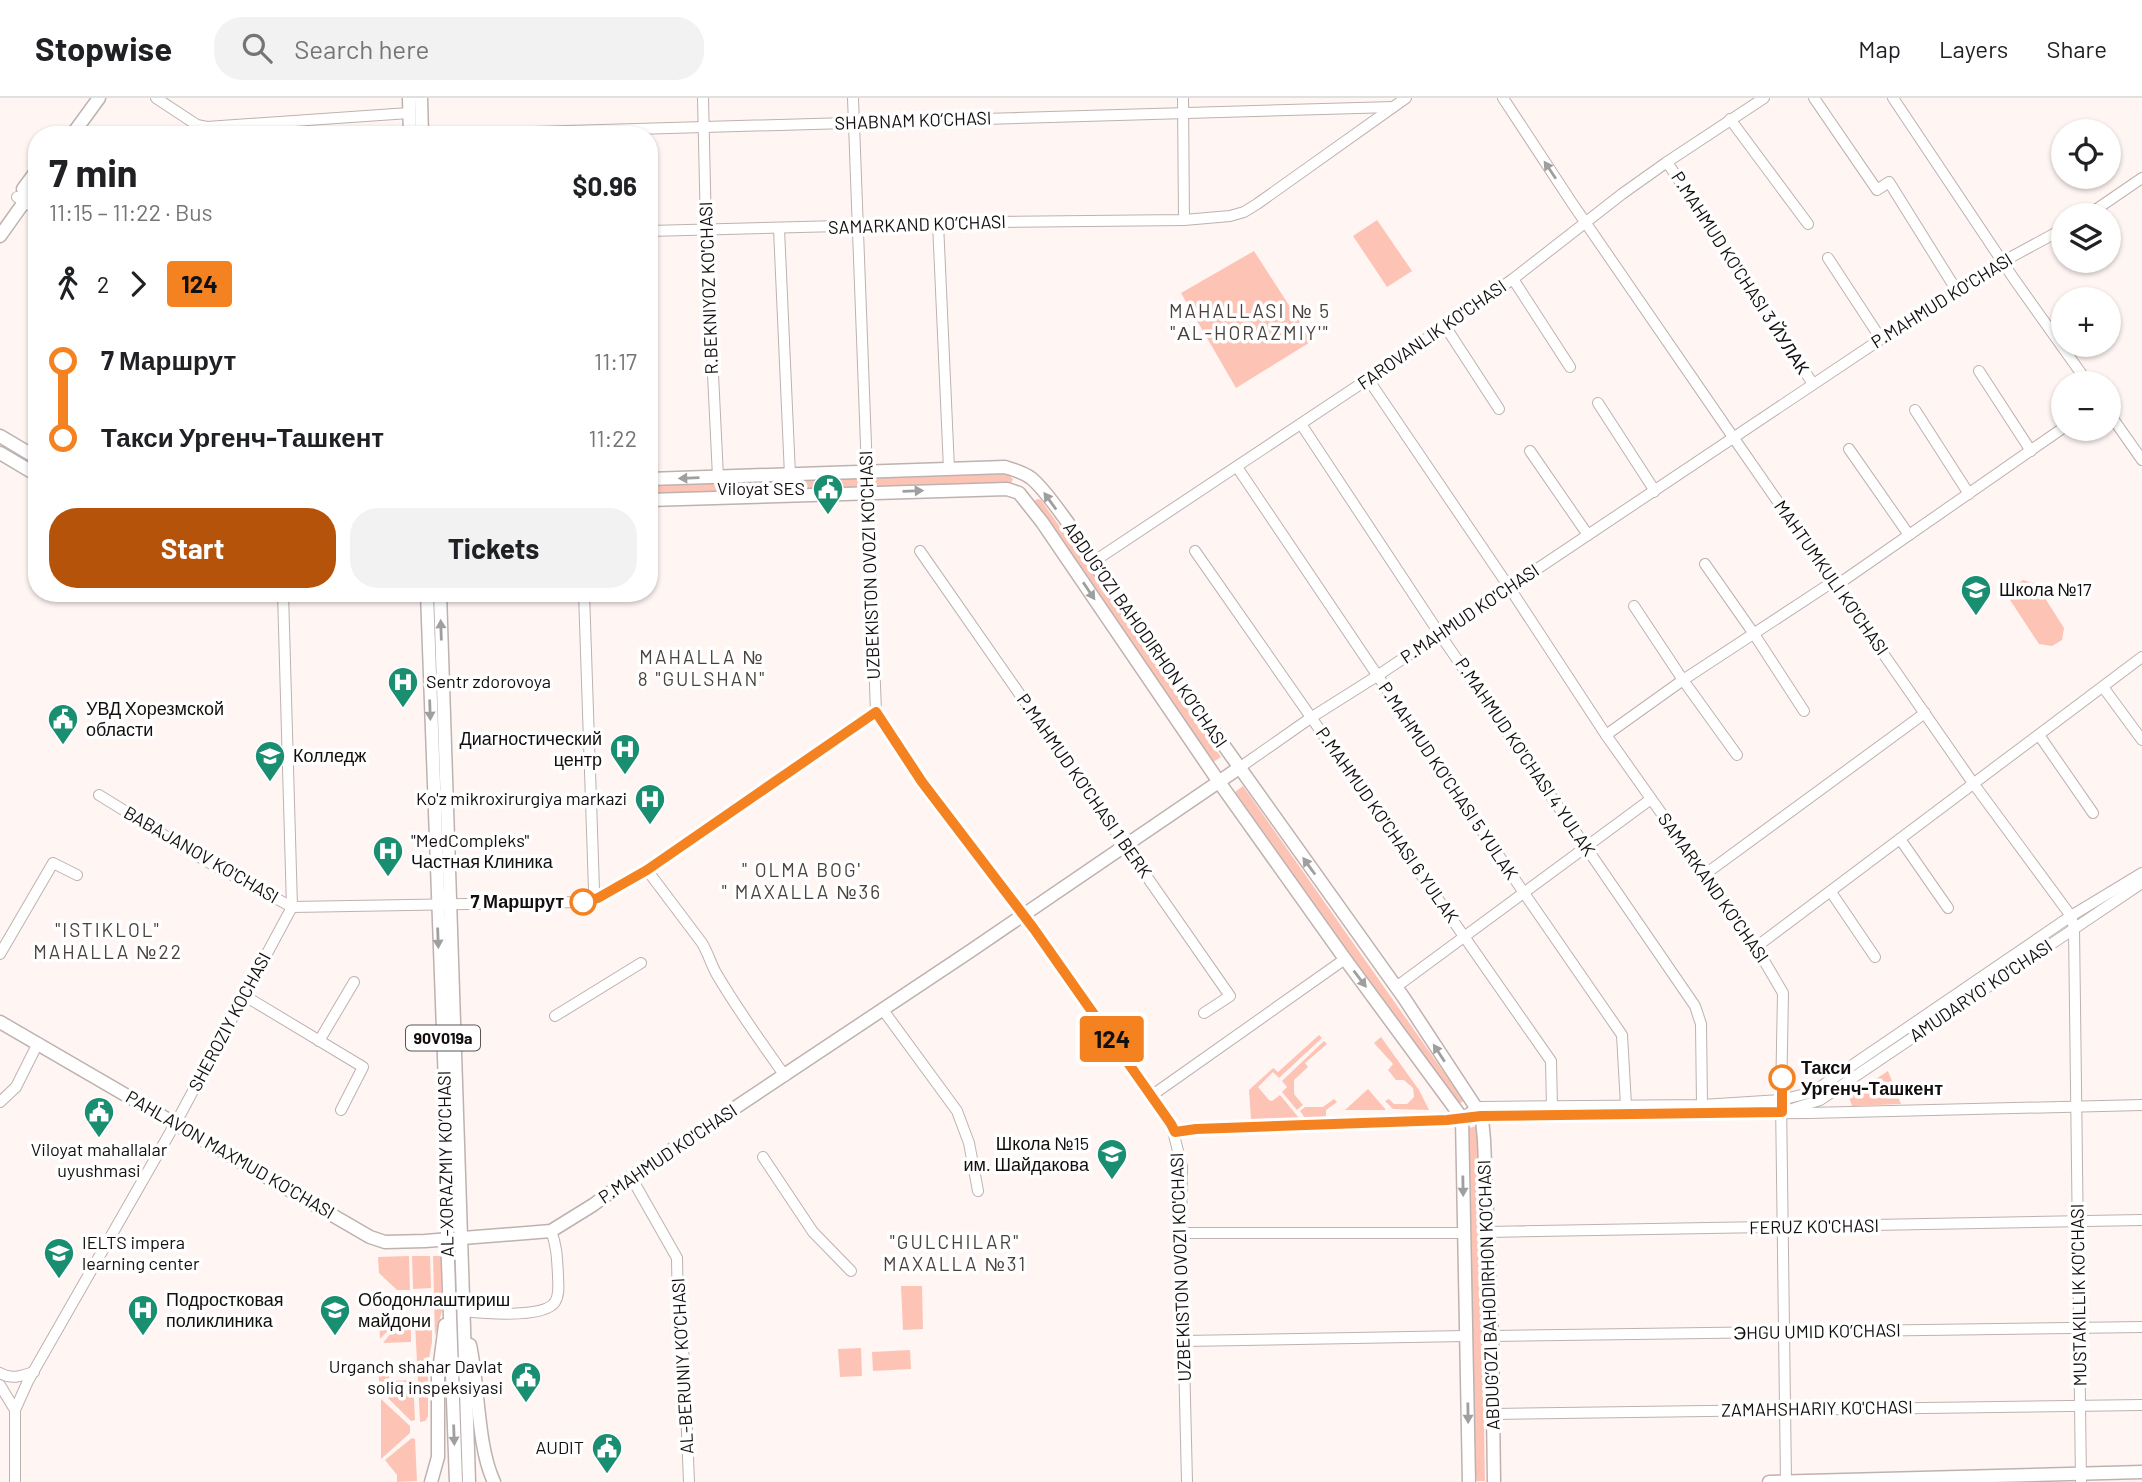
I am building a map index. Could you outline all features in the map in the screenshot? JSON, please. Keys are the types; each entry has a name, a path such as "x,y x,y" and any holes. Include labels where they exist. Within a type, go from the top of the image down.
{"main road":[{"path":"69,126 89,98"},
{"path":"79,126 99,98"},
{"path":"409,98 409,113 418,126"},
{"path":"421,98 423,126"},
{"path":"0,236 28,186"},
{"path":"0,221 28,192"},
{"path":"0,436 28,453"},
{"path":"0,453 28,470"},
{"path":"658,479 1005,467 1031,478"},
{"name":"ABDUG’OZI BAHODIRHON KO’CHASI","path":"1031,478 1044,491 1087,551 1395,987 1479,1113 1484,1140 1492,1336 1494,1482"},
{"path":"658,500 1007,489 1019,493"},
{"name":"ABDUG’OZI BAHODIRHON KO’CHASI","path":"1019,493 1219,782 1462,1118 1469,1482"},
{"name":"AL-XORAZMIY KO’CHASI","path":"427,602 444,906 469,1482"},
{"name":"AL-XORAZMIY KO’CHASI","path":"440,602 444,906"},
{"name":"P.MAHMUD KO'CHASI","path":"460,1239 551,1231 883,1010 1027,920 1125,845 1239,768"},
{"name":"PAHLAVON MAXMUD KO'CHASI","path":"0,1022 370,1237 384,1242 460,1239"},
{"path":"1462,1118 1479,1113"},
{"name":"AL-XORAZMIY KO’CHASI","path":"456,1482 449,1290 460,1239"},
{"path":"431,1482 438,1457 438,1378 449,1290"},
{"path":"463,1311 475,1370 486,1457 494,1482"},
{"path":"1769,1482 2081,1478 2142,1472"}],"street":[{"path":"156,98 202,126"},
{"name":"R.BEKNIYOZ KO'CHASI","path":"703,98 706,230 718,477"},
{"name":"UZBEKISTON OVOZI KO'CHASI","path":"853,98 876,712 922,782 1027,920 1175,1132 1182,1167 1187,1482"},
{"path":"1183,98 1184,220"},
{"name":"SAMARKAND KO’CHASI","path":"658,231 1184,220 1230,216 1244,212 1406,98"},
{"name":"MAHTUMKULI KO'CHASI","path":"1503,98 1733,437 1973,783 2071,916 2074,928"},
{"name":"FAROVANLIK KO'CHASI","path":"1093,562 1513,279 1668,162 1764,98"},
{"path":"1814,98 1877,190 1889,182 1956,291"},
{"path":"1894,98 2002,262 2079,371"},
{"name":"SHABNAM KO’CHASI","path":"658,129 1393,107"},
{"path":"221,126 409,113"},
{"path":"1730,119 1808,223"},
{"name":"P.MAHMUD KO'CHASI 3 ЙУЛАК","path":"1668,162 1813,384"},
{"path":"2106,203 2142,178"},
{"path":"21,199 28,204"},
{"path":"938,223 949,469"},
{"path":"779,229 790,475"},
{"name":"P.MAHMUD KO'CHASI","path":"1239,768 1881,339 2002,262 2051,235"},
{"path":"1828,258 1881,339"},
{"path":"1513,279 1570,367"},
{"path":"1445,326 1499,409"},
{"path":"1979,371 2031,451"},
{"name":"SAMARKAND KO'CHASI","path":"1368,379 1606,735 1756,947 1783,993 1781,1100 1786,1482"},
{"path":"1598,403 1654,492"},
{"path":"1915,410 1969,494"},
{"name":"P.MAHMUD KO'CHASI 4 YULAK","path":"1301,424 1439,633 1695,1006 1701,1024 1702,1105"},
{"path":"2121,430 2142,460"},
{"path":"1606,735 1683,680 1909,535 2051,437"},
{"path":"1849,449 1909,535"},
{"path":"1530,451 1588,535"},
{"name":"P.MAHMUD KO'CHASI 5 YULAK","path":"1237,467 1622,1035 1626,1105"},
{"path":"1019,493 1031,478"},
{"name":"P.MAHMUD KO'CHASI 1 BERK","path":"920,551 1230,996 1205,1013"},
{"name":"P.MAHMUD KO'CHASI 6 YULAK","path":"1195,551 1551,1061 1552,1108"},
{"path":"1705,564 1804,711"},
{"name":"SHEROZIY KOCHASI","path":"15,1410 245,996 291,904 283,602"},
{"path":"584,602 594,890 598,898"},
{"path":"1634,606 1737,755"},
{"path":"1756,947 2142,657"},
{"path":"2103,687 2142,740"},
{"name":"BABAJANOV KO'CHASI","path":"99,795 206,861 291,904 444,906 583,902 598,898 647,870 876,712"},
{"path":"1704,875 1925,713"},
{"path":"2039,735 2094,813"},
{"path":"1395,987 1651,799"},
{"path":"1900,839 1948,908"},
{"path":"0,954 53,863 77,875"},
{"path":"647,870 702,943 714,970 752,1031 785,1076"},
{"name":"AMUDARYO' KO'CHASI","path":"1781,1100 1813,1092 2071,916 2142,873"},
{"name":"AMUDARYO' KO'CHASI","path":"1782,1112 1820,1100 2142,883"},
{"path":"1831,892 1875,957"},
{"name":"MUSTAKILLIK KO'CHASI","path":"2074,928 2081,1478"},
{"path":"1152,1096 1345,959"},
{"path":"555,1016 641,963"},
{"path":"319,1041 354,982"},
{"path":"245,996 363,1068 341,1110"},
{"path":"883,1010 957,1111 969,1143 978,1191"},
{"path":"0,1102 16,1087 38,1043"},
{"path":"1781,1100 1702,1105 1481,1107 1479,1113 1782,1112 2142,1105"},
{"path":"1175,1132 1462,1118"},
{"path":"763,1157 813,1231 851,1271"},
{"name":"AL-BERUNIY KO’CHASI","path":"631,1178 677,1258 689,1482"},
{"name":"FERUZ KO'CHASI","path":"1487,1232 2142,1220"},
{"path":"463,1311 518,1313 549,1308 556,1301 558,1289 556,1245 551,1231"},
{"path":"1181,1233 1464,1233"},
{"name":"ЭHGU UMID KO’CHASI","path":"1492,1336 2142,1327"},
{"path":"1184,1341 1466,1336"},
{"path":"0,1373 18,1377 34,1372"},
{"path":"0,1385 15,1410 15,1482"},
{"name":"ZAMAHSHARIY KO'CHASI","path":"1493,1413 2142,1405"}],"shaded area":[{"path":"1377,220 1412,271 1387,287 1353,236"},
{"path":"1254,251 1312,341 1236,388 1181,293"},
{"path":"1007,474 1013,479 1010,486 875,489 873,486 874,478"},
{"path":"859,478 862,488 658,495 658,484"},
{"path":"1038,499 1221,757 1213,762 1033,501"},
{"path":"2023,580 2036,584 2064,628 2062,640 2052,646 2039,644 2010,600 2012,588"},
{"path":"1243,786 1464,1101 1456,1105 1235,792"},
{"path":"1319,1035 1322,1038 1279,1078 1273,1072 1258,1087 1269,1100 1272,1101 1280,1095 1299,1118 1251,1119 1249,1090 1273,1068 1278,1072"},
{"path":"1381,1037 1419,1090 1429,1110 1393,1109 1385,1101 1389,1099 1394,1104 1407,1104 1414,1097 1413,1088 1404,1080 1396,1080 1388,1070 1393,1064 1374,1043"},
{"path":"1324,1041 1327,1044 1305,1063 1308,1067 1294,1080 1294,1094 1303,1105 1297,1110 1282,1092 1287,1087 1282,1081"},
{"path":"1888,1071 1901,1104 1852,1106 1849,1097"},
{"path":"1368,1089 1386,1110 1345,1110"},
{"path":"1334,1099 1337,1102 1326,1110 1326,1118 1305,1118 1300,1111 1305,1107 1323,1107"},
{"path":"1477,1126 1485,1481 1477,1481 1476,1478 1467,1131"},
{"path":"409,1256 410,1290 397,1290 379,1273 378,1257"},
{"path":"412,1256 430,1256 431,1288 413,1289"},
{"path":"433,1256 441,1256 442,1311 435,1336"},
{"path":"901,1286 922,1286 923,1329 903,1330"},
{"path":"395,1310 396,1322 380,1339 379,1311"},
{"path":"432,1322 428,1364 428,1416 425,1421 420,1422 415,1323"},
{"path":"399,1323 411,1323 411,1342 383,1343"},
{"path":"861,1348 862,1376 840,1377 838,1349"},
{"path":"910,1350 911,1369 873,1371 872,1352"},
{"path":"379,1372 389,1372 389,1381 413,1380 415,1420 411,1421 379,1389"},
{"path":"381,1399 410,1426 410,1433 381,1459"},
{"path":"412,1438 415,1439 417,1481 397,1482 397,1475 385,1460"}],"bus line":[{"name":"124","path":"583,902 598,898 647,870 876,712 922,782 1034,929 1175,1132 1447,1120 1481,1116 1782,1112 1782,1078"}],"place":[{"name":"Viloyat SES","path":"828,516"},
{"name":"Школа №17","path":"1976,617"},
{"name":"Sentr zdorovoya","path":"403,709"},
{"name":"УВД Хорезмской области","path":"63,746"},
{"name":"Диагностический центр","path":"625,776"},
{"name":"Колледж","path":"270,783"},
{"name":"Ko'z mikroxirurgiya markazi","path":"650,826"},
{"name":"\"MedCompleks\" Частная Клиника","path":"388,878"},
{"name":"7 Маршрут","path":"583,902"},
{"name":"Такси Ургенч-Ташкент","path":"1782,1078"},
{"name":"Viloyat mahallalar uyushmasi","path":"99,1139"},
{"name":"Школа №15 им. Шайдакова","path":"1112,1181"},
{"name":"IELTS impera learning center","path":"59,1280"},
{"name":"Подростковая поликлиника","path":"143,1337"},
{"name":"Ободонлаштириш майдони","path":"335,1337"},
{"name":"Urganch shahar Davlat soliq inspeksiyasi","path":"526,1404"},
{"name":"AUDIT","path":"607,1475"}],"district":[{"name":"MAHALLASI № 5 \"АL-HORAZMIY'\"","path":"1250,322"},
{"name":"MAHALLA № 8 \"GULSHAN\"","path":"702,668"},
{"name":"\" OLMA BOG' \" MAXALLA №36","path":"802,881"},
{"name":"\"ISTIKLOL\" MAHALLA №22","path":"108,941"},
{"name":"\"GULCHILAR\" MAXALLA №31","path":"955,1253"}]}
